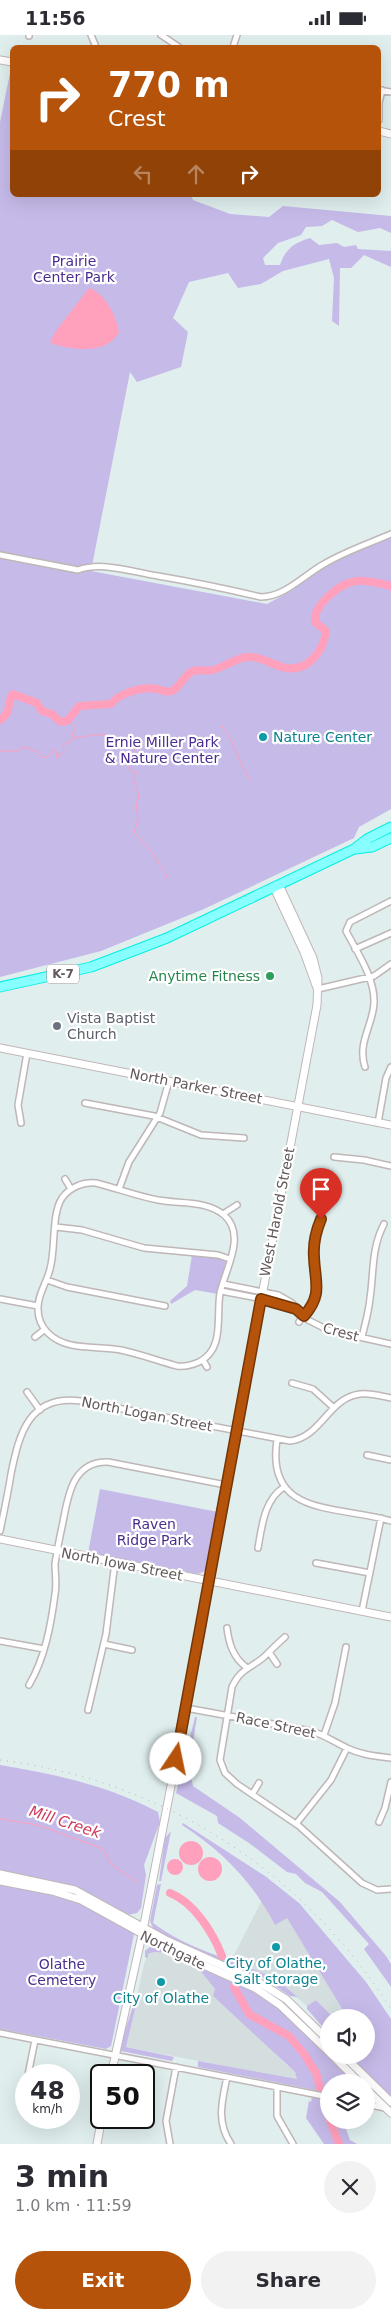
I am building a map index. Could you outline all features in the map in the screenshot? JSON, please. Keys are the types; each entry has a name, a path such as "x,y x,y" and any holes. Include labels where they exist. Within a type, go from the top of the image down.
{"highway":[{"name":"K-7","path":"0,987 42,979 109,960 168,938 354,849 367,839 391,827"},
{"name":"K-7","path":"354,849 372,847 391,838"}],"main road":[{"name":"West Harold Street","path":"112,2064 142,1935 203,1622 208,1581 316,1010 318,978 313,958 281,889 276,887"},
{"name":"North Parker Street","path":"0,1048 391,1125"},
{"name":"North Iowa Street","path":"0,1539 391,1617"},
{"name":"Northgate","path":"0,1873 75,1890 143,1927 272,1989 286,1999 320,2032"},
{"name":"Northgate","path":"0,1881 52,1891 76,1898 142,1935 268,1996 320,2043"},
{"path":"341,2064 352,2074"},
{"path":"351,2064 390,2108"},
{"path":"375,2096 390,2108"},
{"path":"97,2144 100,2129"}],"street":[{"path":"161,35 176,45"},
{"path":"0,555 78,570 88,567 115,568 187,580 261,597 273,597 324,564 359,546 391,534"},
{"path":"365,1067 363,1045 374,1004 369,977 346,931 350,921 391,901"},
{"path":"355,949 391,933"},
{"path":"318,989 369,977 383,972 391,964"},
{"path":"20,1123 18,1105 27,1053"},
{"path":"378,1123 386,1079 391,1067"},
{"path":"119,1189 129,1161 162,1108 169,1081"},
{"path":"85,1103 157,1117 196,1134 244,1138"},
{"path":"334,1157 364,1160 391,1166"},
{"path":"65,1179 72,1189"},
{"path":"93,1182 119,1189 158,1200 201,1204 212,1207 223,1214 230,1224 234,1237 221,1291 217,1340 209,1355 202,1360 186,1366 177,1366 120,1350 65,1343 56,1339 44,1329 40,1320 38,1306 53,1258 59,1203 72,1189 93,1182"},
{"path":"223,1214 237,1205"},
{"path":"299,1322 317,1295 314,1247 321,1219"},
{"path":"362,1337 370,1297 372,1259 376,1241 384,1225"},
{"path":"56,1227 82,1231 144,1248 218,1255 230,1259"},
{"path":"47,1280 67,1287 165,1306"},
{"path":"223,1284 262,1295"},
{"path":"221,1291 262,1295"},
{"name":"Crest","path":"262,1295 296,1309 328,1330 391,1344"},
{"path":"0,1299 38,1306"},
{"path":"35,1337 44,1329"},
{"path":"202,1360 207,1367"},
{"path":"292,1383 313,1389 334,1408"},
{"path":"26,1392 40,1410"},
{"name":"North Logan Street","path":"0,1531 18,1441 24,1426 40,1410 56,1402 76,1400 277,1439 298,1440 309,1435 345,1399 360,1394 391,1398"},
{"path":"277,1439 275,1463 277,1473 284,1487 304,1503 391,1521"},
{"path":"367,1455 391,1460"},
{"path":"28,1685 38,1669 44,1649 55,1595 57,1551 70,1487 81,1471 101,1462 112,1463 226,1485"},
{"path":"258,1548 267,1507 275,1494 284,1487"},
{"path":"362,1611 380,1518"},
{"path":"88,1710 104,1644 115,1562"},
{"path":"316,1563 370,1573"},
{"path":"227,1628 228,1641 233,1652 239,1662 246,1667"},
{"path":"285,1637 268,1652 246,1667 237,1676 232,1687 226,1714 220,1761 225,1773 237,1784 296,1824 362,1883 377,1889 391,1889"},
{"path":"0,1641 44,1649"},
{"path":"104,1644 132,1650"},
{"path":"324,1735 335,1703 346,1647"},
{"path":"268,1652 277,1664"},
{"name":"Race Street","path":"186,1708 226,1714 324,1735 362,1754 391,1758"},
{"path":"296,1824 331,1780 347,1748"},
{"path":"379,1822 391,1782"},
{"path":"252,1793 259,1783"},
{"path":"0,2033 320,2095"},
{"path":"30,2064 35,2040"},
{"path":"170,2144 166,2121 176,2067"},
{"path":"227,2077 221,2119 224,2132 231,2144"},
{"path":"277,2087 277,2116 293,2144"},
{"path":"375,2106 390,2108"}],"shaded area":[{"path":"89,288 100,295 109,306 119,332 114,339 106,344 89,349 70,348 50,342 56,331"},
{"path":"191,1841 199,1845 203,1853 199,1861 191,1865 183,1861 179,1853 183,1845"},
{"path":"210,1857 215,1858 221,1864 221,1874 215,1880 210,1881 205,1880 199,1874 198,1869 199,1864 205,1858"},
{"path":"175,1859 183,1867 175,1875 167,1867"},
{"path":"262,1900 275,1924 287,1917 342,2009 325,2009 316,2000 307,2006 275,1979 231,1961"},
{"path":"154,1951 167,1954 198,1968 282,2061 295,2072 298,2080 126,2047 144,1964 148,1954"}],"green space":[{"name":"Ernie Miller Park & Nature Center","path":"10,73 10,197 192,197 193,200 230,214 269,217 283,206 391,216 391,233 380,228 358,232 332,220 322,226 306,227 301,235 278,243 263,258 265,265 280,265 284,255 290,248 310,238 319,245 337,243 344,247 356,245 358,249 391,251 391,267 364,255 351,268 340,268 339,326 332,321 334,278 329,259 283,271 261,284 238,288 228,273 189,282 173,318 188,332 181,367 137,382 130,372 91,571 267,604 293,590 324,564 391,534 391,809 359,827 354,838 204,909 101,951 0,977 0,122"},
{"path":"192,1255 217,1257 226,1260 218,1294 195,1290 171,1304 170,1301 187,1286"},
{"name":"Raven Ridge Park","path":"100,1489 218,1512 207,1570 198,1574 88,1553"},
{"path":"195,1717 197,1717 189,1767 193,1786 240,1818 340,1902 391,1964 391,1987 364,1949 369,1944 322,1892 305,1883 296,1874 287,1872 249,1843 218,1823 217,1816 176,1793"},
{"path":"0,1765 41,1772 81,1782 120,1795 158,1812 160,1822 144,1865 146,1875 141,1908 137,1913 128,1915 73,1886 0,1870"},
{"path":"183,1823 265,1876 299,1903 366,1982 391,2019 391,2097 375,2081 375,2074 367,2074 357,2064 375,2064 375,2009 342,2009 287,1918 275,1925 257,1895 235,1869 211,1846 182,1825"},
{"path":"171,1831 161,1881 159,1881 165,1838"},
{"name":"Olathe Cemetery","path":"0,1884 68,1898 92,1908 134,1934 111,2046 106,2049 0,2029"},
{"path":"161,1884 153,1923 182,1941 273,1978 298,1997 290,1996 263,1978 194,1950 154,1930 150,1921 157,1885"},
{"path":"151,1946 157,1946 253,1990 289,2016 320,2047 320,2064 338,2064 348,2074 320,2074 320,2091 198,2067 198,2061 297,2079 295,2072 213,1996 215,1989 199,1970 186,1961 166,1953 153,1952 148,1954 148,1958 145,1957 145,1951"},
{"path":"135,2000 137,2001 126,2047 174,2057 172,2061 121,2051 120,2046"},
{"path":"316,2000 325,2009 320,2009 320,2024 307,2009 307,2006"},
{"path":"312,2097 320,2098 320,2129 346,2129 350,2140 357,2144 324,2144 306,2118 309,2101 311,2102"}],"waterway":[{"path":"0,720 7,713 13,694 37,703 42,711 52,714 59,721 64,722 68,720 79,706 111,704 125,694 138,690 151,688 166,692 172,691 191,672 196,670 213,670 242,658 253,657 282,667 299,667 312,659 321,646 326,631 315,622 316,615 323,602 335,590 356,581 369,581 391,586"},
{"path":"0,751 17,751 24,747 36,751 43,758 48,756 54,749 57,753 56,757 59,757 64,751 63,745 72,740 76,727 68,720"},
{"path":"224,725 222,727 251,780"},
{"path":"72,735 75,738 98,735 110,736 116,738 126,747 130,742 135,743 134,751 124,762 133,772 137,773 133,778 139,797 136,804 138,819 134,832 154,855 167,878"},
{"name":"Mill Creek","path":"0,1819 38,1825 103,1849 111,1864 137,1882"},
{"name":"Mill Creek","path":"170,1893 187,1903 202,1919 222,1956"},
{"name":"Mill Creek","path":"234,1987 249,2014 289,2036 304,2054 316,2073 320,2088"},
{"name":"Mill Creek","path":"333,2129 339,2144"}],"railway":[{"path":"0,1760 60,1771 117,1788 172,1811 224,1840 272,1875 316,1915 356,1959 391,2009"}],"place":[{"name":"Nature Center","path":"263,737"},
{"name":"Anytime Fitness","path":"270,976"},
{"name":"Vista Baptist Church","path":"57,1026"},
{"name":"City of Olathe, Salt storage","path":"276,1947"},
{"name":"City of Olathe","path":"161,1982"}],"route":[{"path":"176,1759 203,1622 208,1581 261,1299 278,1302 296,1309 304,1316 308,1311 318,1290 314,1247 321,1219"}],"park label":[{"name":"Prairie Center Park","path":"74,269"}]}
